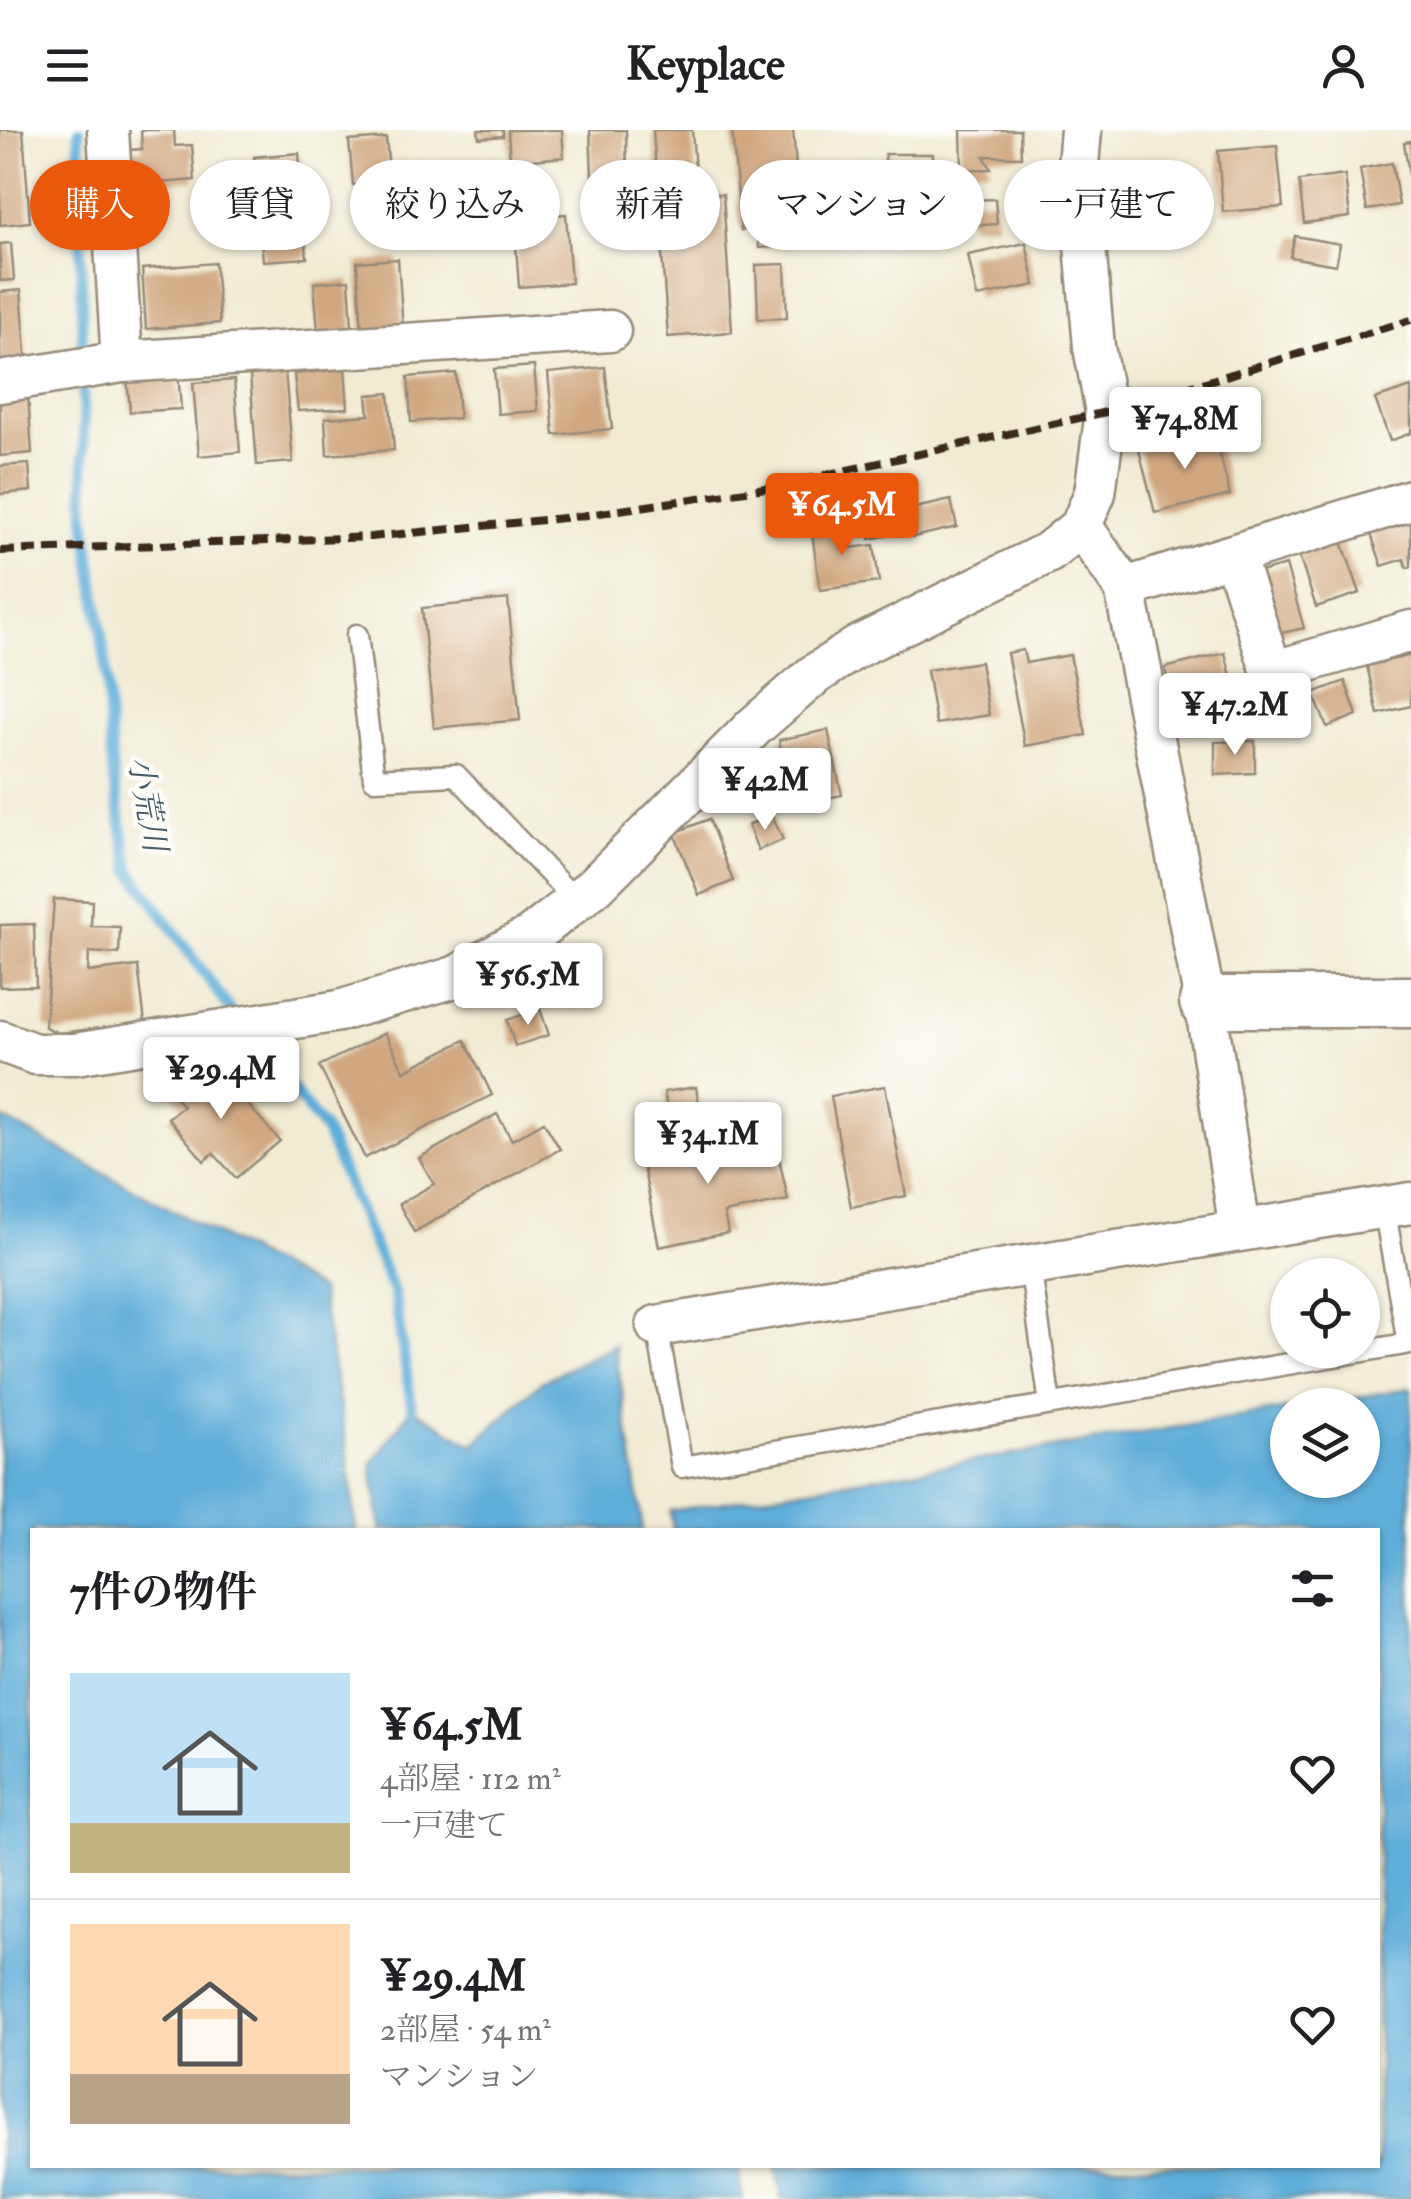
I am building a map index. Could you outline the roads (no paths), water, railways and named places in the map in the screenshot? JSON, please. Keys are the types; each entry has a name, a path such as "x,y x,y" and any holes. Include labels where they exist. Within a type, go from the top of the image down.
{"street":[{"path":"108,130 122,362"},
{"path":"0,1041 35,1054 75,1054 339,1011 455,977 530,936 595,886 756,726 814,675 857,647 1049,552 1081,526 1095,493 1106,412 1094,347 1079,183 1081,130"},
{"path":"7,381 122,362 610,331"},
{"path":"1124,588 1411,500"},
{"path":"1081,526 1124,588 1205,1002 1240,1230"},
{"path":"1234,556 1272,672 1411,631"},
{"path":"1205,1002 1411,1002"},
{"path":"657,1326 1398,1205"}],"lane":[{"path":"357,635 374,779 456,774 576,900"},
{"path":"657,1326 682,1467 1409,1343 1398,1205"},
{"path":"1030,1265 1050,1404"}],"water":[{"path":"0,1117 320,1290 348,1453 356,1528 30,1528 30,2168 738,2168 743,2199 0,2199"},
{"path":"615,1345 643,1528 381,1528 371,1465 412,1408 473,1445 541,1382"},
{"path":"1411,1388 1411,2199 781,2199 776,2168 1380,2168 1380,1528 673,1528 670,1511 1270,1412 1270,1498 1380,1498 1380,1393"}],"waterway":[{"name":"小荒川","path":"79,130 85,516 122,829 131,871 236,1018"},
{"name":"小荒川","path":"248,1033 325,1131 394,1293 412,1408"}],"railway":[{"path":"0,551 371,537 574,517 772,487 1106,412 1411,320"}]}
